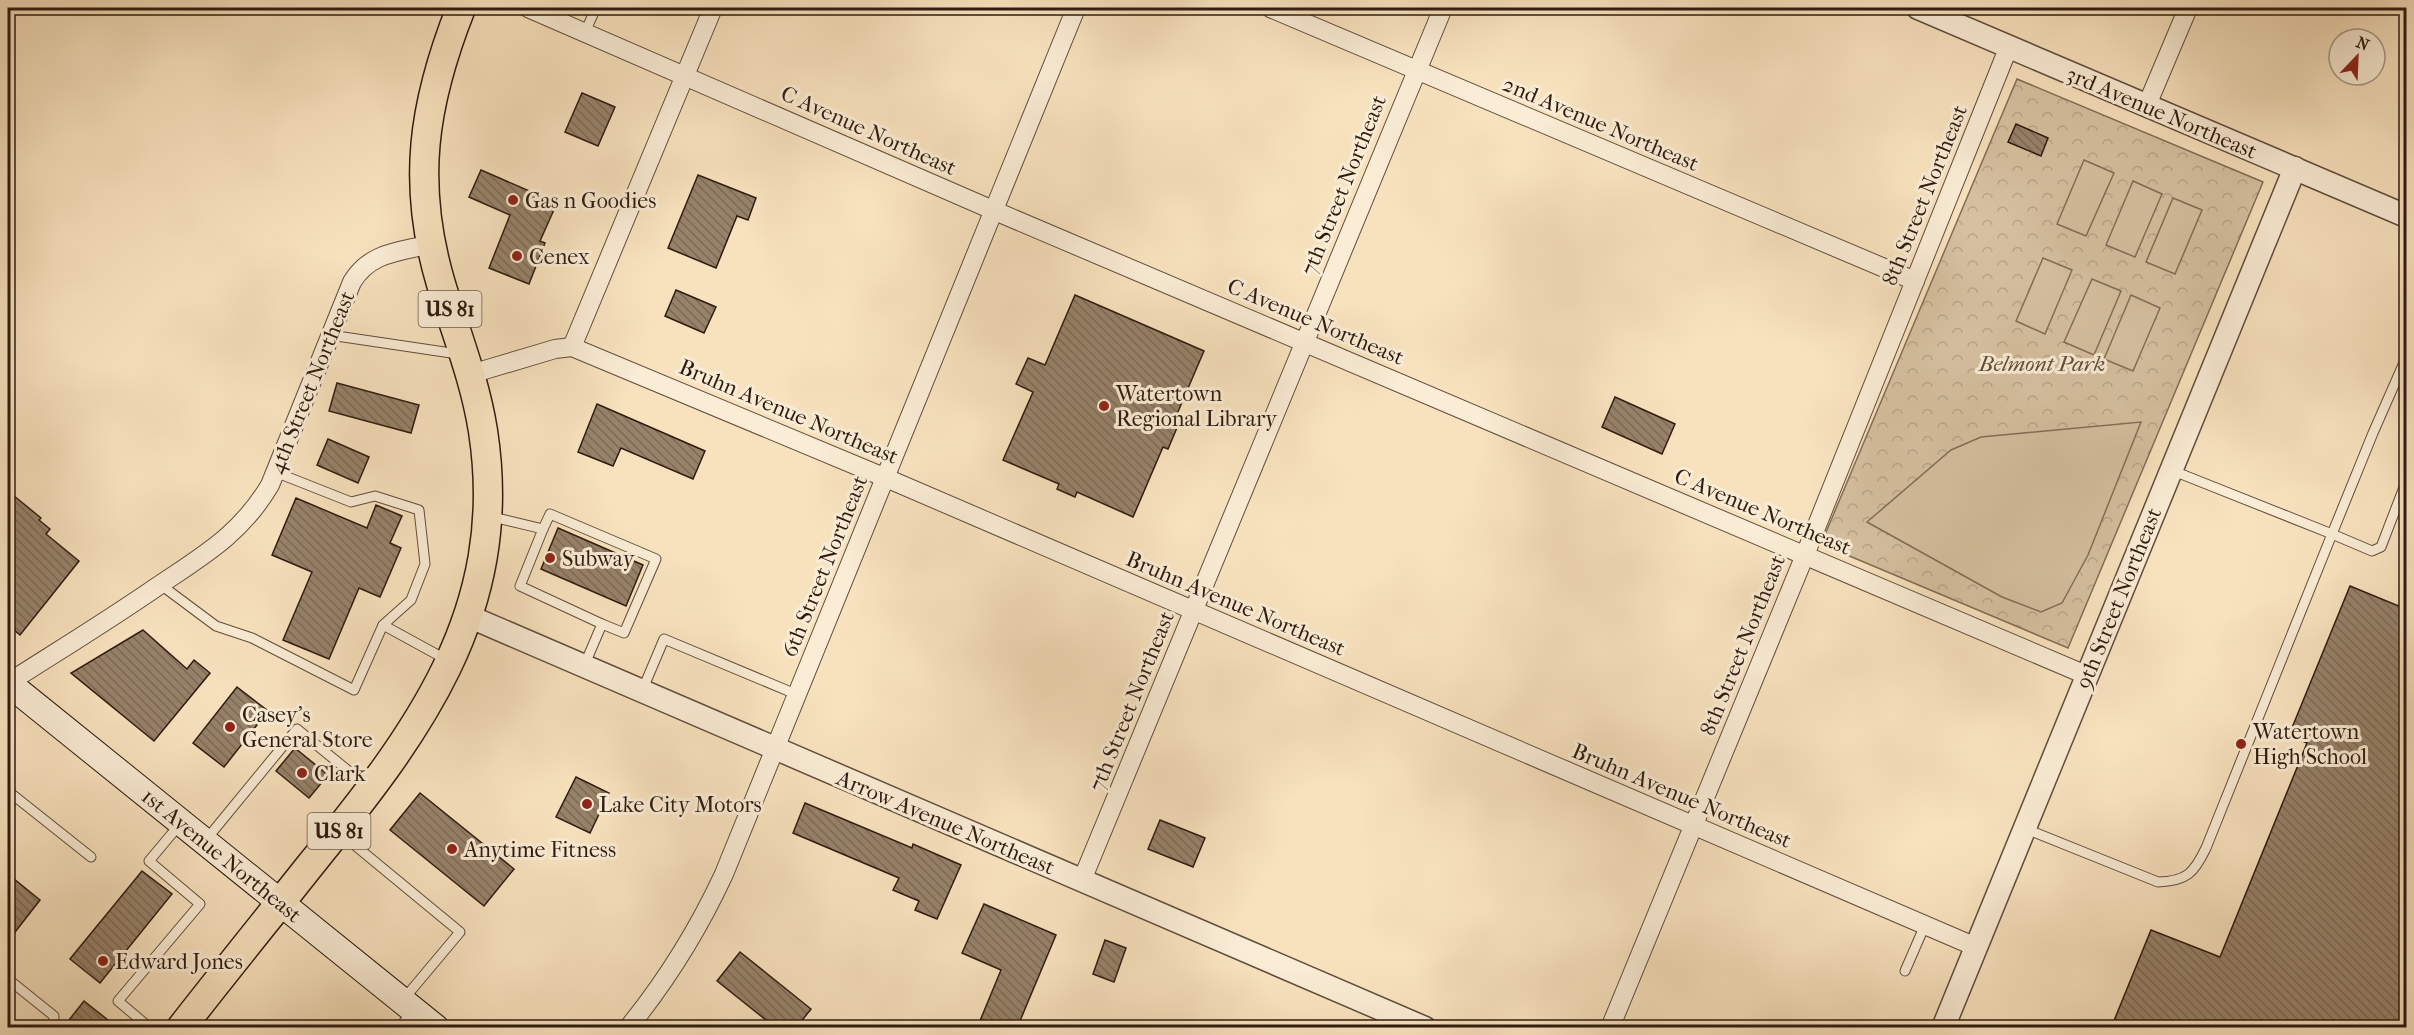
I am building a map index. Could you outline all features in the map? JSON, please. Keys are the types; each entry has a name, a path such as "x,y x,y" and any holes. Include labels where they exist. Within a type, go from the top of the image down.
{"main road":[{"name":"US 81","path":"181,1028 371,789 409,737 450,662 468,616 482,561 487,515 485,451 468,364 441,284 431,244 423,178 428,116 447,46 461,8"},
{"name":"1st Avenue Northeast","path":"8,683 281,903 405,1013 435,1028"}],"street":[{"name":"C Avenue Northeast","path":"528,8 995,211 2086,675"},
{"path":"468,364 572,347 713,8"},
{"name":"6th Street Northeast","path":"628,1028 658,989 695,932 724,874 1076,8"},
{"name":"2nd Avenue Northeast","path":"1270,8 1915,281"},
{"name":"7th Street Northeast","path":"1082,880 1443,8"},
{"name":"3rd Avenue Northeast","path":"1918,8 2406,216"},
{"path":"2147,105 2188,8"},
{"name":"8th Street Northeast","path":"1610,1028 2009,46"},
{"name":"9th Street Northeast","path":"1943,1028 2295,168"},
{"name":"4th Street Northeast","path":"8,683 103,624 234,532 258,505 275,472 330,334 360,268 375,258 431,244"},
{"name":"Bruhn Avenue Northeast","path":"572,347 886,477 1976,947"},
{"name":"Arrow Avenue Northeast","path":"468,616 1425,1028"}],"lane":[{"path":"585,32 596,8"},
{"path":"330,334 468,364"},
{"path":"2024,828 2158,882 2174,881 2188,876 2199,863 2373,433 2406,358"},
{"path":"2171,470 2372,551 2381,547 2406,482"},
{"path":"160,585 216,626 252,638 354,690 383,625 411,600 424,564 419,510 375,496 351,502 275,472"},
{"path":"550,514 656,559 624,633 520,586 543,529 550,514"},
{"path":"487,515 543,529"},
{"path":"584,666 602,624"},
{"path":"383,625 450,662"},
{"path":"642,691 664,639 798,695"},
{"path":"205,842 297,729 371,789"},
{"path":"8,791 91,857"},
{"path":"150,1028 118,1001 200,904 149,861 181,823"},
{"path":"338,831 460,932 405,1013"},
{"path":"1905,970 1925,925"},
{"path":"8,980 54,1016 53,1028"}],"green space":[{"name":"Belmont Park","path":"2017,79 2263,182 2068,648 1821,544"},
{"path":"2084,160 2114,173 2086,236 2057,224"},
{"path":"2133,181 2162,194 2135,257 2106,245"},
{"path":"2173,198 2202,210 2175,274 2146,262"},
{"path":"2043,258 2072,270 2045,334 2016,321"},
{"path":"2092,279 2121,291 2094,355 2064,342"},
{"path":"2131,295 2160,308 2133,371 2104,359"},
{"path":"2141,422 2088,555 2062,603 2041,612 2002,597 1867,522 1951,450 1981,437"}],"building":[{"path":"582,93 615,107 598,146 565,132"},
{"path":"2016,124 2048,138 2041,156 2008,142"},
{"path":"481,170 557,203 540,241 545,243 529,284 489,268 510,215 469,197"},
{"path":"698,175 756,198 748,220 737,216 716,268 668,248"},
{"path":"676,290 716,307 704,333 665,316"},
{"name":"Watertown Regional Library","path":"1075,295 1204,351 1174,421 1179,423 1168,449 1163,447 1133,517 1077,492 1075,497 1057,489 1059,484 1003,460 1033,392 1016,384 1028,358 1045,365"},
{"path":"337,383 419,405 411,433 329,411"},
{"path":"1615,397 1675,424 1662,454 1602,427"},
{"path":"597,404 705,451 693,479 621,448 613,466 578,452"},
{"path":"328,439 369,457 358,483 317,465"},
{"path":"8,491 41,518 39,520 50,529 46,534 79,561 20,635 8,625"},
{"path":"296,498 367,528 376,505 402,516 390,543 401,548 380,597 359,588 329,659 283,640 312,572 272,555"},
{"path":"558,528 643,565 626,606 541,569"},
{"path":"2350,586 2406,609 2406,1028 2111,1028 2151,930 2220,957 2307,743 2289,735"},
{"path":"143,630 187,669 194,660 210,673 154,741 71,673"},
{"name":"Casey's General Store","path":"237,687 268,711 224,767 193,743"},
{"name":"Clark","path":"295,748 328,775 309,798 276,771"},
{"path":"576,777 609,793 590,833 556,817"},
{"name":"Anytime Fitness","path":"420,793 514,869 484,906 390,830"},
{"path":"805,803 912,848 913,844 961,865 937,919 915,910 919,901 893,890 899,878 793,833"},
{"path":"1160,820 1205,838 1193,867 1148,849"},
{"path":"142,871 172,894 100,983 70,959"},
{"path":"8,874 40,900 8,941"},
{"path":"984,904 1056,935 1017,1028 977,1028 1001,970 962,953"},
{"path":"1105,940 1126,948 1114,982 1093,974"},
{"path":"740,952 811,1009 796,1028 776,1028 717,981"},
{"path":"84,1001 118,1028 77,1028 69,1020"}],"place":[{"name":"Gas n Goodies","path":"513,200"},
{"name":"Cenex","path":"517,256"},
{"name":"Watertown Regional Library","path":"1104,406"},
{"name":"Subway","path":"550,558"},
{"name":"Casey's General Store","path":"230,727"},
{"name":"Watertown High School","path":"2241,744"},
{"name":"Clark","path":"302,773"},
{"name":"Lake City Motors","path":"587,804"},
{"name":"Anytime Fitness","path":"452,849"},
{"name":"Edward Jones","path":"103,961"}]}
